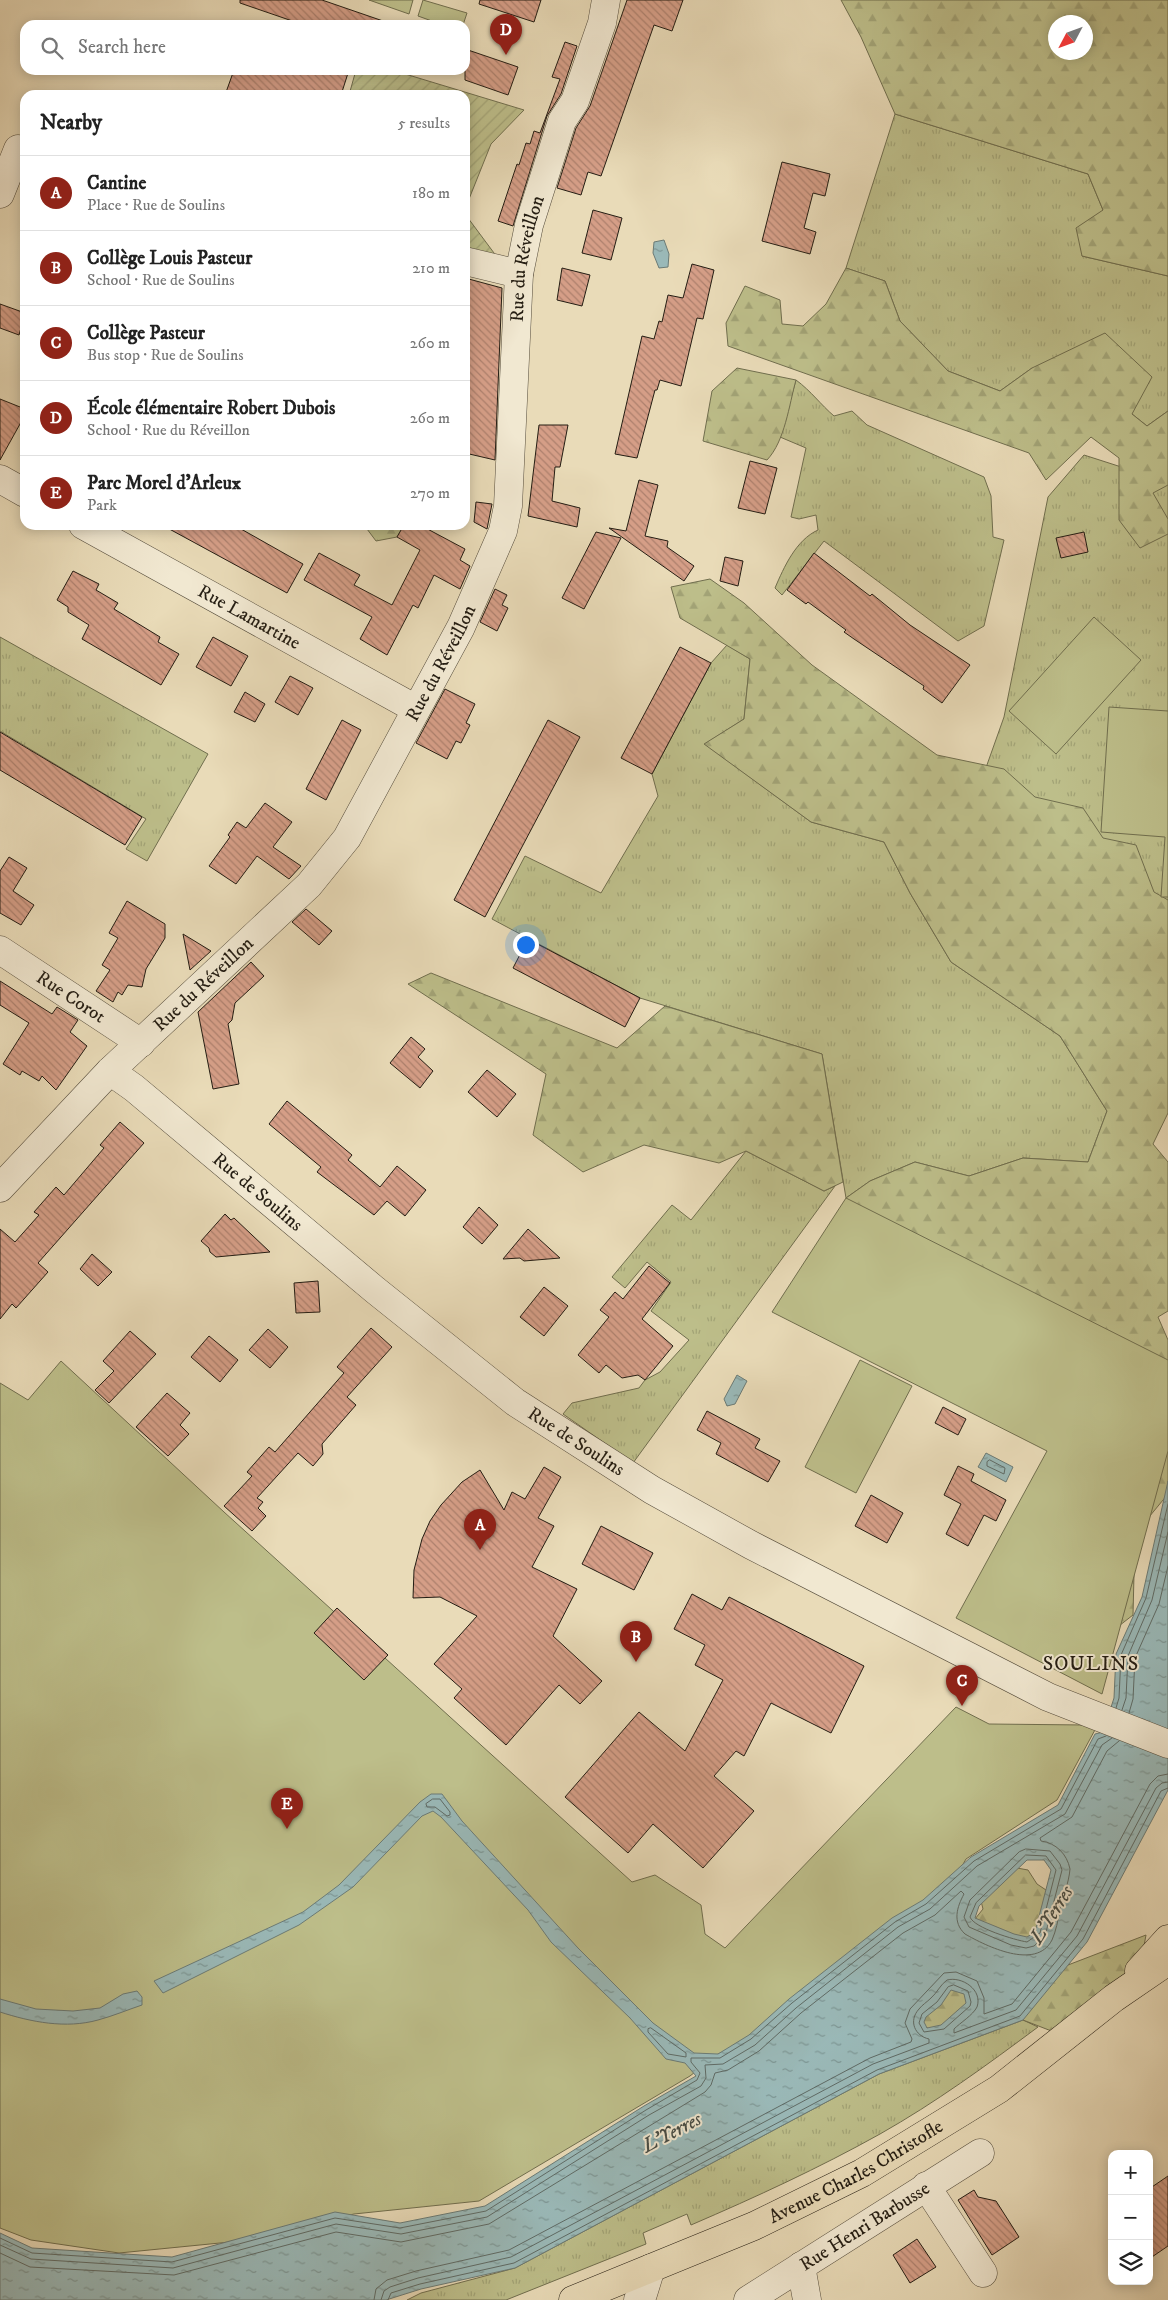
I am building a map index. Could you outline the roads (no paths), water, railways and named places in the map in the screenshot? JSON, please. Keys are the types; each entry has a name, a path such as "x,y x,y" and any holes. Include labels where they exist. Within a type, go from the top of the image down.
{"main road":[{"name":"Avenue Charles Christofle","path":"1114,1998 1168,1939"},
{"name":"Avenue Charles Christofle","path":"573,2300 754,2226 884,2160 999,2089 1114,1998 1168,1961"}],"street":[{"name":"Rue du Réveillon","path":"0,1188 110,1071 309,885 347,838 461,628 503,531 508,506 512,458 519,274 529,226 562,121 575,101 602,23 606,0"},
{"path":"0,194 14,148"},
{"path":"470,262 519,274"},
{"path":"0,479 20,490"},
{"name":"Rue Lamartine","path":"92,530 416,709"},
{"name":"Rue Corot","path":"0,950 141,1043"},
{"name":"Rue de Soulins","path":"110,1071 134,1088 375,1290 514,1402 652,1490 751,1545 1048,1697 1168,1744"},
{"name":"Rue Henri Barbusse","path":"748,2300 980,2153"},
{"path":"926,2186 983,2273"},
{"path":"801,2266 806,2300"},
{"path":"638,2300 643,2294 651,2268"}],"water":[{"path":"664,240 669,254 668,267 659,268 653,253 654,242"},
{"path":"737,1375 747,1381 735,1404 727,1406 724,1399"},
{"path":"986,1453 1013,1467 1006,1482 978,1467"},
{"name":"L'Yerres","path":"1168,1481 1168,1790 1087,1942 1023,2020 879,2074 515,2268 421,2289 386,2300 0,2300 0,2233 32,2248 172,2257 335,2212 400,2223 485,2206 644,2106 696,2076 685,2063 666,2059 630,2018 551,1942 528,1910 441,1817 433,1811 422,1816 353,1887 299,1925 163,1993 154,1981 303,1912 339,1885 420,1802 431,1794 442,1794 462,1821 578,1948 653,2023 694,2053 718,2054 749,2035 789,1999 892,1918 923,1900 971,1857 1058,1805 1095,1734 1103,1732 1114,1698 1116,1654 1142,1597","holes":["1027,1860 1044,1860 1051,1870 1035,1932 1027,1937 1014,1934 975,1918 979,1906","951,1990 964,1994 966,2003 941,2025 927,2028 924,2022 926,2017 941,2005"]},
{"path":"137,1991 142,1997 142,2005 86,2023 49,2023 24,2019 0,2012 0,1999 36,2009 73,2011 100,2008 123,1994"}],"place":[{"name":"École élémentaire Robert Dubois","path":"506,55"},
{"name":"Cantine","path":"480,1550"},
{"name":"Collège Louis Pasteur","path":"636,1662"},
{"name":"Collège Pasteur","path":"962,1706"},
{"name":"Parc Morel d’Arleux","path":"287,1829"}],"district":[{"name":"SOULINS","path":"1091,1664"}]}
